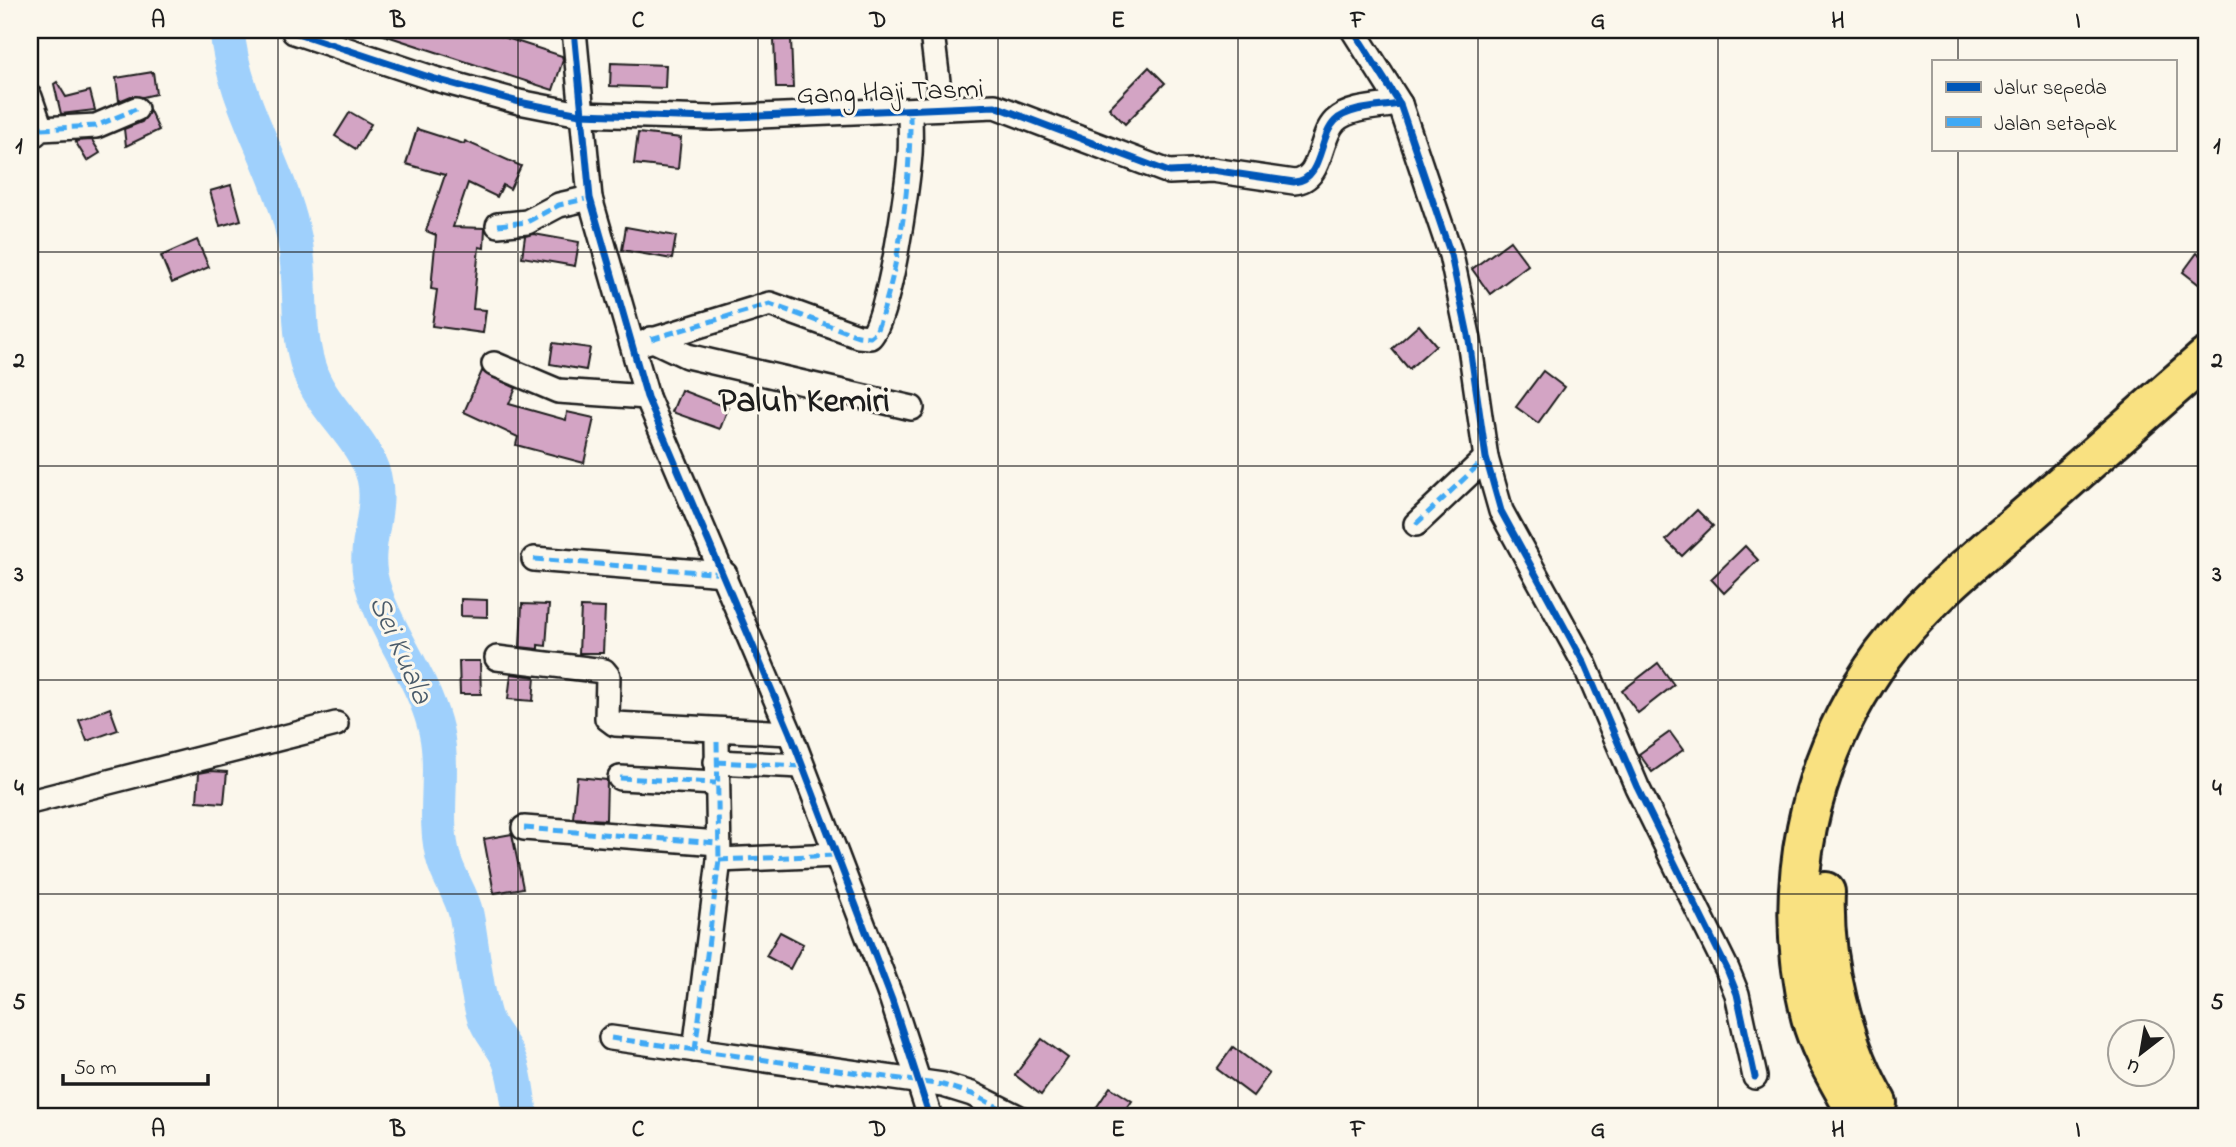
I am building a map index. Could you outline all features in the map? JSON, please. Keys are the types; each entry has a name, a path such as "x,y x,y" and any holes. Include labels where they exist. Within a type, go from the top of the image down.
{"highway":[{"path":"1859,1117 1825,1053 1812,1019 1801,960 1798,889 1802,849 1815,789 1831,744 1856,696 1884,653 1936,596 2206,358"},
{"path":"1886,1117 1870,1091 1842,1016 1828,958 1824,900 1826,862 1839,799 1855,753 1876,709 1905,665 1954,610 2206,390"}],"street":[{"path":"575,30 580,114 590,198 642,343 647,397 725,574 790,733 892,1000 930,1117"},
{"path":"1353,30 1400,104 1451,255 1469,340 1486,458 1502,511 1584,663 1637,787 1727,970 1737,994 1755,1077"},
{"name":"Gang Haji Tasmi","path":"294,32 432,78 519,102 580,114 712,118 910,111 940,106 995,106 1169,172 1222,170 1294,182 1310,175 1330,129 1341,117 1400,104"},
{"path":"932,33 940,106"},
{"path":"30,97 35,134 96,127 136,109"},
{"path":"642,343 770,304 858,336 870,337 880,321 896,252 911,154 910,111"},
{"path":"498,225 527,222 559,205 590,198"},
{"path":"642,343 687,356 912,408"},
{"path":"494,364 558,391 647,397"},
{"path":"1416,524 1486,458"},
{"path":"534,559 725,574"},
{"path":"497,658 604,671 608,676 607,718 615,724 790,733"},
{"path":"30,802 336,724"},
{"path":"620,778 717,762 801,766"},
{"path":"695,1050 718,851 717,762"},
{"path":"524,828 718,851 835,855"},
{"path":"611,1038 918,1081 972,1094 1018,1117"}],"building":[{"path":"379,30 482,30 562,56 563,60 553,90 378,33"},
{"path":"791,39 793,88 776,88 774,40"},
{"path":"611,63 666,65 665,88 610,86"},
{"path":"1149,67 1165,83 1125,124 1109,108"},
{"path":"153,72 156,94 131,96 119,101 116,78"},
{"path":"57,82 66,97 90,91 95,110 61,114 54,84"},
{"path":"150,111 159,130 126,146 124,129 142,122"},
{"path":"350,112 371,124 356,149 335,136"},
{"path":"417,129 464,144 465,141 521,166 510,189 503,185 497,197 468,183 453,227 485,228 484,248 479,247 473,309 486,310 483,333 432,326 437,290 431,289 436,235 426,231 445,175 406,164"},
{"path":"638,133 681,138 678,169 634,164"},
{"path":"92,140 100,153 87,161 75,141"},
{"path":"231,185 241,220 220,226 210,191"},
{"path":"626,227 676,236 672,259 622,250"},
{"path":"534,234 579,242 575,266 522,257 525,236"},
{"path":"197,240 209,267 172,283 161,256"},
{"path":"1510,241 1528,265 1490,294 1472,269"},
{"path":"2197,253 2206,260 2206,290 2183,272"},
{"path":"1419,325 1436,345 1409,369 1392,349"},
{"path":"553,343 590,348 586,370 550,364"},
{"path":"482,371 516,388 509,404 566,420 567,412 594,418 584,463 516,445 518,437 464,412"},
{"path":"1543,371 1564,387 1538,423 1516,407"},
{"path":"681,390 728,408 720,429 672,412"},
{"path":"1697,510 1713,526 1682,556 1666,540"},
{"path":"1745,546 1758,560 1724,593 1711,579"},
{"path":"461,599 487,600 487,617 461,616"},
{"path":"522,604 549,605 546,646 538,645 538,649 520,647"},
{"path":"581,607 605,608 603,653 579,653"},
{"path":"459,661 480,661 481,694 460,694"},
{"path":"1658,663 1674,685 1638,713 1622,691"},
{"path":"511,674 535,677 533,701 508,699"},
{"path":"110,708 118,730 87,741 79,720"},
{"path":"1670,732 1683,750 1652,772 1639,754"},
{"path":"227,772 224,803 197,801 199,773"},
{"path":"577,777 607,780 606,820 573,818"},
{"path":"512,834 523,888 494,893 484,839"},
{"path":"780,932 803,944 790,969 766,956"},
{"path":"1042,1039 1068,1058 1041,1095 1015,1075"},
{"path":"1233,1047 1269,1074 1253,1096 1217,1069"},
{"path":"1110,1087 1132,1101 1121,1117 1090,1117"}],"waterway":[{"name":"Sei Kuala","path":"227,30 231,56 246,107 277,181 293,232 303,340 311,375 326,401 362,450 374,477 376,502 369,550 370,575 383,613 420,685 434,723 439,757 440,843 466,914 484,1016 510,1062 521,1117"}],"marked path":[{"path":"30,97 41,129"},
{"path":"30,138 41,129 96,126 136,109"},
{"path":"651,339 770,304 858,336 870,337 876,332 898,252 906,194 910,111"},
{"path":"498,225 527,222 559,205 590,198"},
{"path":"1416,524 1486,458"},
{"path":"534,559 725,574"},
{"path":"695,1050 719,860 717,742"},
{"path":"716,762 801,766"},
{"path":"620,778 716,783"},
{"path":"524,828 718,843"},
{"path":"719,860 836,855"},
{"path":"611,1038 943,1085 972,1094 1018,1117"}],"cycle path":[{"path":"574,30 590,198 647,397 790,733 892,1000 930,1117"},
{"path":"1353,30 1400,104 1451,255 1469,340 1486,458 1501,511 1584,663 1637,787 1727,969 1737,994 1755,1077"},
{"path":"294,32 432,78 519,102 580,114 712,118 995,106 1169,172 1212,170 1294,182 1303,180 1310,174 1330,128 1341,116 1366,108 1400,104"}],"district":[{"name":"Paluh Kemiri","path":"804,399"}]}
